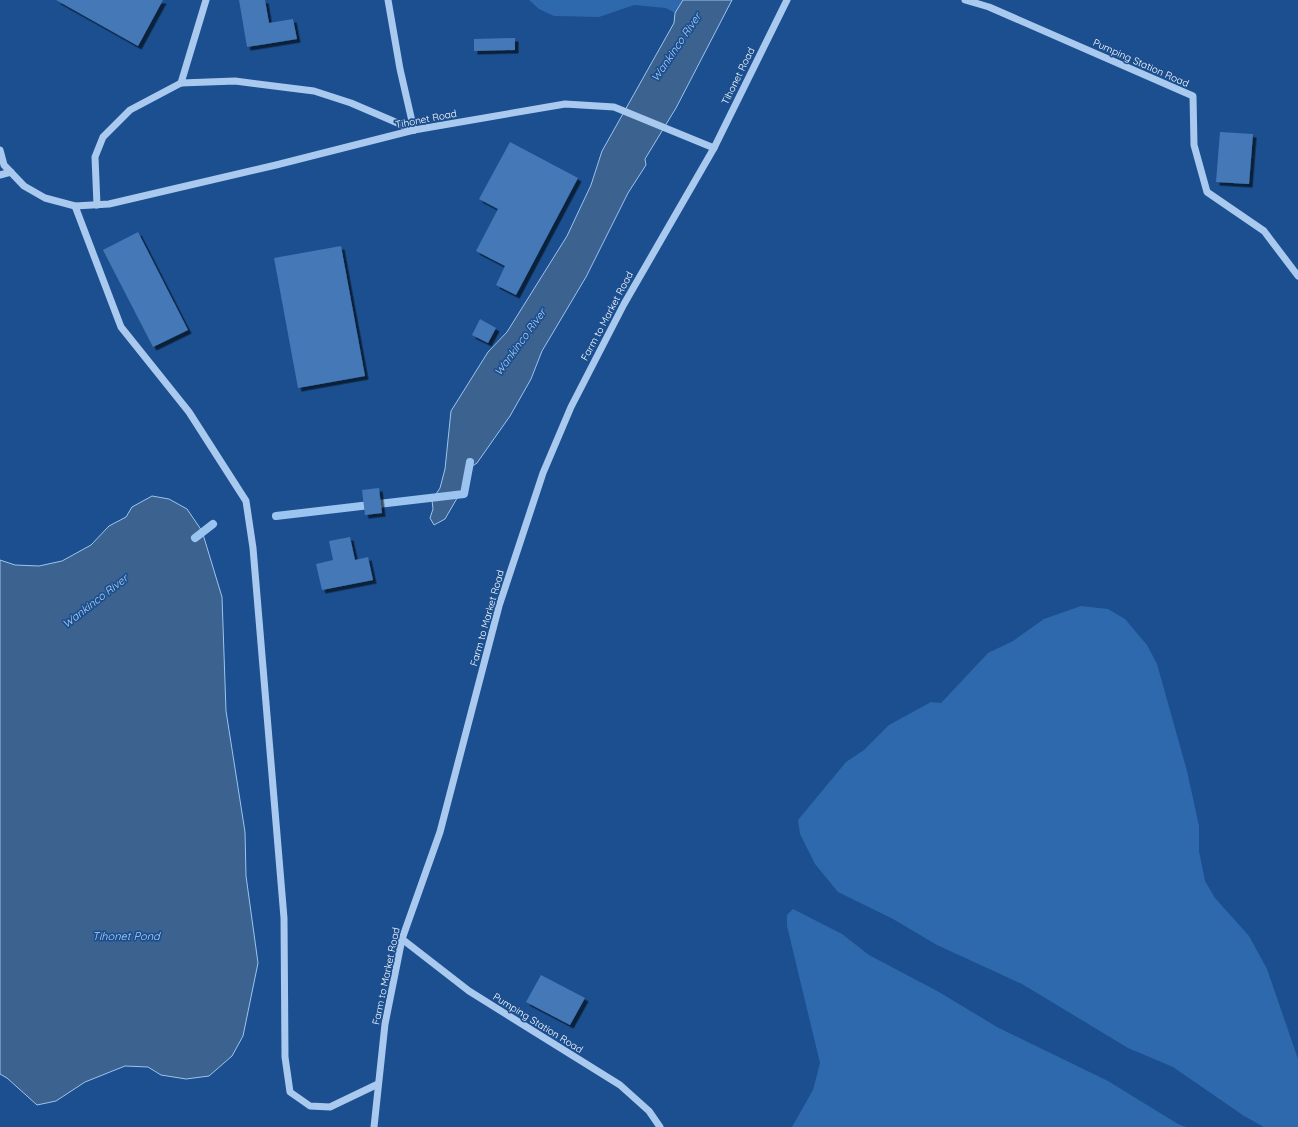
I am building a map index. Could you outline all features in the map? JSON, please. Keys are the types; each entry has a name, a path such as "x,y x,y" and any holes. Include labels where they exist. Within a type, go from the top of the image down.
{"street":[{"path":"181,83 206,0"},
{"path":"388,0 400,69 414,130"},
{"name":"Tihonet Road","path":"0,150 4,165 24,186 45,198 75,206 109,204 276,165 414,130 565,104 614,107 714,148 787,0"},
{"name":"Pumping Station Road","path":"965,0 989,7 1193,96 1194,146 1207,192 1264,231 1298,276"},
{"path":"97,204 95,157 103,137 130,110 181,83 235,81 314,91 351,103 414,130"},
{"name":"Farm to Market Road","path":"374,1127 385,1024 402,939 440,832 499,606 543,473 571,406 624,304 714,148"},
{"path":"0,175 11,172"},
{"path":"75,206 121,327 189,412 246,501 253,548 284,918 285,1057 290,1092 310,1106 330,1107 378,1084"},
{"name":"Pumping Station Road","path":"402,939 469,992 620,1085 649,1111 660,1127"}],"shaded area":[{"path":"529,0 683,0 675,13 666,8 634,5 599,17 554,16 539,9"},
{"path":"1081,606 1108,609 1125,619 1147,645 1157,664 1187,771 1199,826 1199,851 1205,881 1215,898 1249,936 1267,969 1298,1059 1298,1127 1264,1127 1244,1116 1173,1067 1128,1048 1022,984 937,945 893,919 838,892 815,864 800,834 798,820 846,762 864,750 889,725 931,702 941,703 988,653 1013,641 1044,619"},
{"path":"793,909 842,934 869,955 939,992 997,1027 1108,1081 1178,1124 1186,1127 792,1127 813,1090 820,1063 787,926 787,915"}],"water":[{"path":"683,0 732,0 676,108 645,159 646,165 628,193 586,277 542,351 531,379 510,416 477,463 471,467 466,476 467,481 445,519 434,525 430,518 433,509 432,500 440,488 445,469 451,411 488,352 507,332 567,236 591,185 602,151 674,23 675,13"},
{"name":"Tihonet Pond","path":"152,496 169,499 187,509 202,531 222,597 226,711 245,832 246,876 258,963 243,1036 232,1056 209,1076 186,1079 161,1075 148,1067 125,1066 85,1082 56,1101 37,1105 7,1078 0,1074 0,560 15,565 39,566 62,561 91,545 109,526 126,517 132,507"}],"building":[{"path":"56,0 163,0 138,46"},
{"path":"239,0 265,0 269,23 293,19 297,39 247,47"},
{"path":"515,38 515,50 474,51 474,39"},
{"path":"1220,132 1253,134 1249,184 1216,182"},
{"path":"510,142 578,178 516,295 496,285 505,266 476,251 498,209 479,199"},
{"path":"138,232 188,330 153,347 103,250"},
{"path":"341,246 365,376 298,388 274,258"},
{"path":"480,319 496,328 488,343 472,335"},
{"path":"379,488 382,513 365,515 362,490"},
{"path":"350,537 355,560 368,557 373,580 322,590 316,564 333,560 329,541"},
{"path":"541,975 585,998 570,1025 526,1002"}],"waterway":[{"name":"Wankinco River","path":"276,516 464,494 470,462"},
{"name":"Wankinco River","path":"195,538 213,524"}]}
